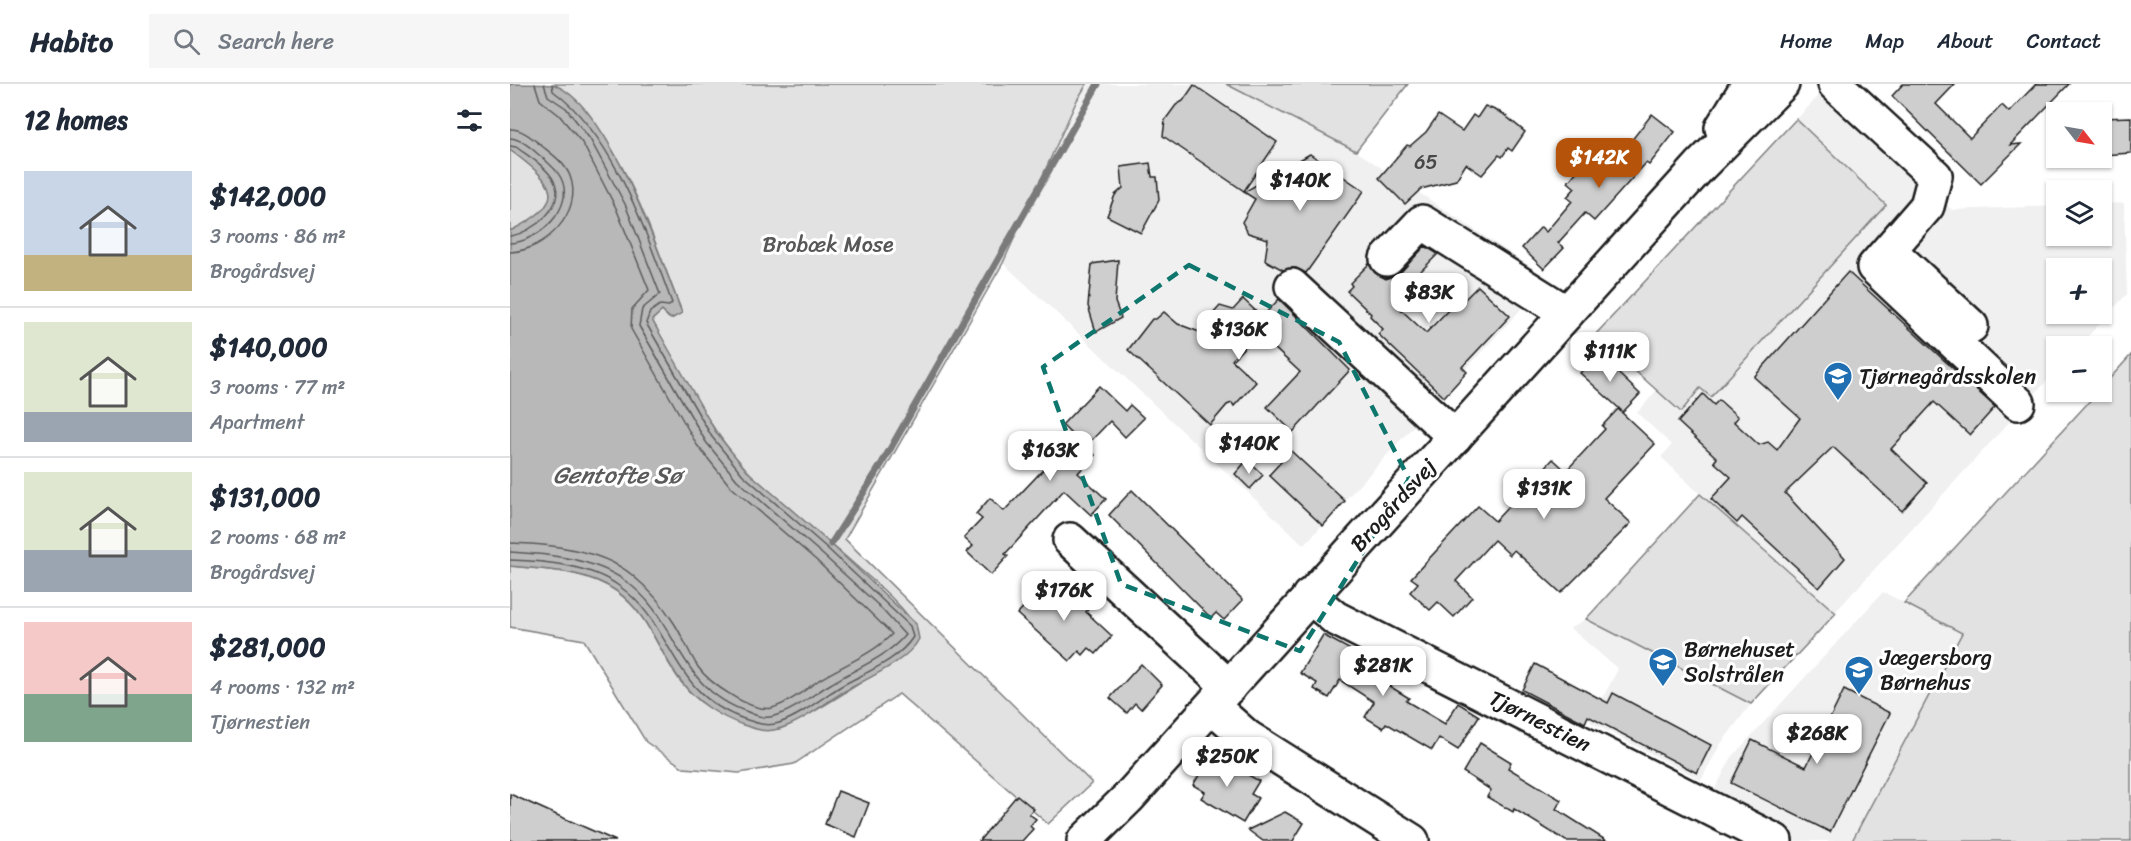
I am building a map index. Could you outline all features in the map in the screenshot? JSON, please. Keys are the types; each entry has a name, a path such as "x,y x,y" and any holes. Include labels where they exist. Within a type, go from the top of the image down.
{"street":[{"name":"Brogårdsvej","path":"1700,166 1749,84"},
{"name":"Brogårdsvej","path":"1096,837 1309,596 1700,166 1782,84"},
{"path":"1835,84 1935,176 1927,206 1874,267 2018,403"},
{"path":"1387,259 1422,222 1567,313"},
{"path":"1888,250 1971,326"},
{"path":"1292,286 1455,436"},
{"path":"1070,540 1220,697 1247,737 1412,841"},
{"name":"Tjørnestien","path":"1309,596 1335,618 1465,686 1476,688 1775,841"}],"highlighted area":[{"path":"1189,265 1339,342 1409,479 1300,651 1121,584 1043,367"}],"shaded area":[{"path":"1087,84 1226,84 1356,151 1549,279 1304,545 1003,263 1077,100"},
{"name":"Tjørnegårdsskolen","path":"1825,89 1952,210 2046,206 2046,246 2112,246 2112,204 2124,203 2127,294 2112,310 2112,258 2046,258 2046,324 2099,324 2088,336 2046,336 2046,382 1751,704 1720,745 1701,780 1590,722 1618,669 1570,628 1586,619 1700,494 1661,457 1672,445 1637,413 1657,390 1595,335"},
{"name":"Jægersborg Børnehus","path":"1883,592 1962,633 1852,841 1792,841 1710,798 1732,757"}],"green space":[{"name":"Brobæk Mose","path":"554,84 1087,84 1077,100 1003,263 845,539 1092,783 1048,824 899,694 794,764 739,773 684,768 646,742 584,640 510,627 510,566 565,572 593,579 617,592 638,612 673,671 700,701 737,722 765,729 778,729 803,718 903,654 913,647 917,639 915,628 897,604 873,580 758,482 732,452 706,416 652,320 662,311 669,318 682,312 632,188 598,128 578,104"},
{"path":"1226,84 1408,84 1356,151"},
{"path":"1796,119 1886,205 1711,397 1700,388 1681,412 1595,335"},
{"path":"510,150 538,172 550,192 549,201 542,211 510,231"},
{"path":"2131,355 2131,841 1852,841 1962,633 1904,603 2089,402 2112,402 2112,376"},
{"path":"1700,494 1836,613 1751,704 1586,619"}],"water":[{"name":"Gentofte Sø","path":"510,84 555,85 576,99 595,122 614,152 647,222 682,313 671,319 662,311 652,320 717,434 747,471 831,544 916,624 919,639 906,655 804,718 787,726 769,731 756,729 726,718 701,702 681,681 636,609 615,590 603,583 591,578 551,570 510,566 510,231 542,210 548,201 550,192 538,173 510,150"}],"building":[{"path":"1903,84 1955,84 1936,104 1970,138 2002,105 2009,112 2036,84 2069,84 2052,102 2046,102 2046,108 2010,145 2021,144 1981,184 1892,96"},
{"path":"1194,85 1277,142 1244,191 1163,136 1165,120"},
{"path":"1485,106 1502,113 1525,132 1512,151 1508,148 1502,157 1499,155 1482,175 1466,164 1456,180 1421,189 1405,204 1379,178 1407,145 1410,146 1426,132 1438,115 1462,131 1473,115 1477,118"},
{"path":"1652,114 1675,132 1649,165 1646,163 1594,221 1585,213 1558,243 1564,248 1544,269 1522,248 1541,227 1546,232 1572,201 1567,197 1575,188 1568,182 1583,164 1591,170 1600,159 1610,168"},
{"path":"2131,117 2131,153 2112,154 2112,118"},
{"path":"1310,154 1364,191 1306,273 1296,268 1283,270 1265,260 1268,239 1248,233 1242,222 1255,199 1244,192"},
{"path":"1150,163 1152,177 1157,177 1159,200 1141,233 1107,216 1115,195 1123,188 1121,167"},
{"path":"1425,246 1438,254 1400,292 1404,296 1396,305 1426,333 1457,301 1460,304 1478,286 1510,316 1462,367 1467,372 1444,397 1378,334 1383,329 1347,291 1352,286 1350,283 1369,264 1375,273 1386,279 1401,272"},
{"path":"1118,260 1115,302 1121,318 1096,332 1088,306 1092,264"},
{"path":"1848,272 1995,407 1970,435 1934,402 1891,449 1927,483 1902,511 1833,447 1785,493 1845,558 1819,588 1742,517 1737,523 1711,499 1731,477 1714,462 1717,458 1678,422 1703,394 1714,405 1719,400 1738,417 1734,422 1759,445 1768,442 1777,450 1800,418 1754,377"},
{"path":"1243,299 1262,317 1279,299 1350,370 1293,432 1267,407 1300,372 1258,333 1232,360 1256,382 1234,406 1232,403 1227,405 1210,425 1128,350 1152,319 1156,319 1164,312 1178,324 1221,340 1212,315 1220,306 1233,310"},
{"path":"1598,354 1640,394 1623,412 1580,373"},
{"path":"1099,386 1125,411 1130,405 1144,418 1125,437 1110,421 1086,446 1095,455 1078,473 1106,499 1091,515 1064,490 1005,554 1008,556 991,575 967,552 973,546 964,538 982,519 976,514 990,498 1004,511 1074,437 1062,425"},
{"path":"1618,409 1655,444 1604,498 1631,523 1561,593 1514,550 1510,555 1494,540 1456,581 1472,597 1454,617 1438,602 1430,610 1410,592 1418,583 1411,578 1478,506 1495,521 1553,459 1566,471 1605,429 1602,426"},
{"path":"1291,451 1345,501 1323,526 1269,475"},
{"path":"1247,460 1263,475 1250,489 1235,474"},
{"path":"1132,490 1243,600 1224,620 1216,613 1211,618 1109,515"},
{"path":"1049,580 1071,601 1079,592 1093,603 1086,612 1112,636 1096,654 1089,648 1083,655 1079,651 1070,661 1017,614"},
{"path":"1323,635 1373,662 1368,673 1409,698 1406,701 1445,724 1458,703 1479,716 1458,750 1439,738 1432,750 1386,723 1383,728 1365,717 1374,702 1340,680 1329,698 1314,689 1317,683 1300,673"},
{"path":"1141,664 1162,685 1141,709 1135,703 1127,713 1110,698"},
{"path":"1535,664 1608,703 1613,693 1711,745 1697,773 1588,716 1585,723 1522,690"},
{"path":"1844,690 1890,713 1830,832 1731,783 1752,740 1806,767"},
{"path":"1480,743 1511,762 1508,768 1561,800 1556,809 1607,841 1566,841 1514,809 1513,812 1487,797 1491,790 1463,772"},
{"path":"1212,754 1259,781 1251,794 1258,798 1243,823 1201,798 1205,792 1193,785"},
{"path":"838,791 869,803 856,837 825,824"},
{"path":"510,794 550,812 616,841 510,841"},
{"path":"1017,795 1034,809 1029,814 1036,819 1030,826 1033,829 1022,841 979,841"},
{"path":"1285,812 1304,823 1293,841 1263,841 1248,830"}],"waterway":[{"path":"831,544 881,465 1098,84"}],"place":[{"name":"Tjørnegårdsskolen","path":"1838,402"},
{"name":"Børnehuset Solstrålen","path":"1663,688"},
{"name":"Jægersborg Børnehus","path":"1859,696"}]}
